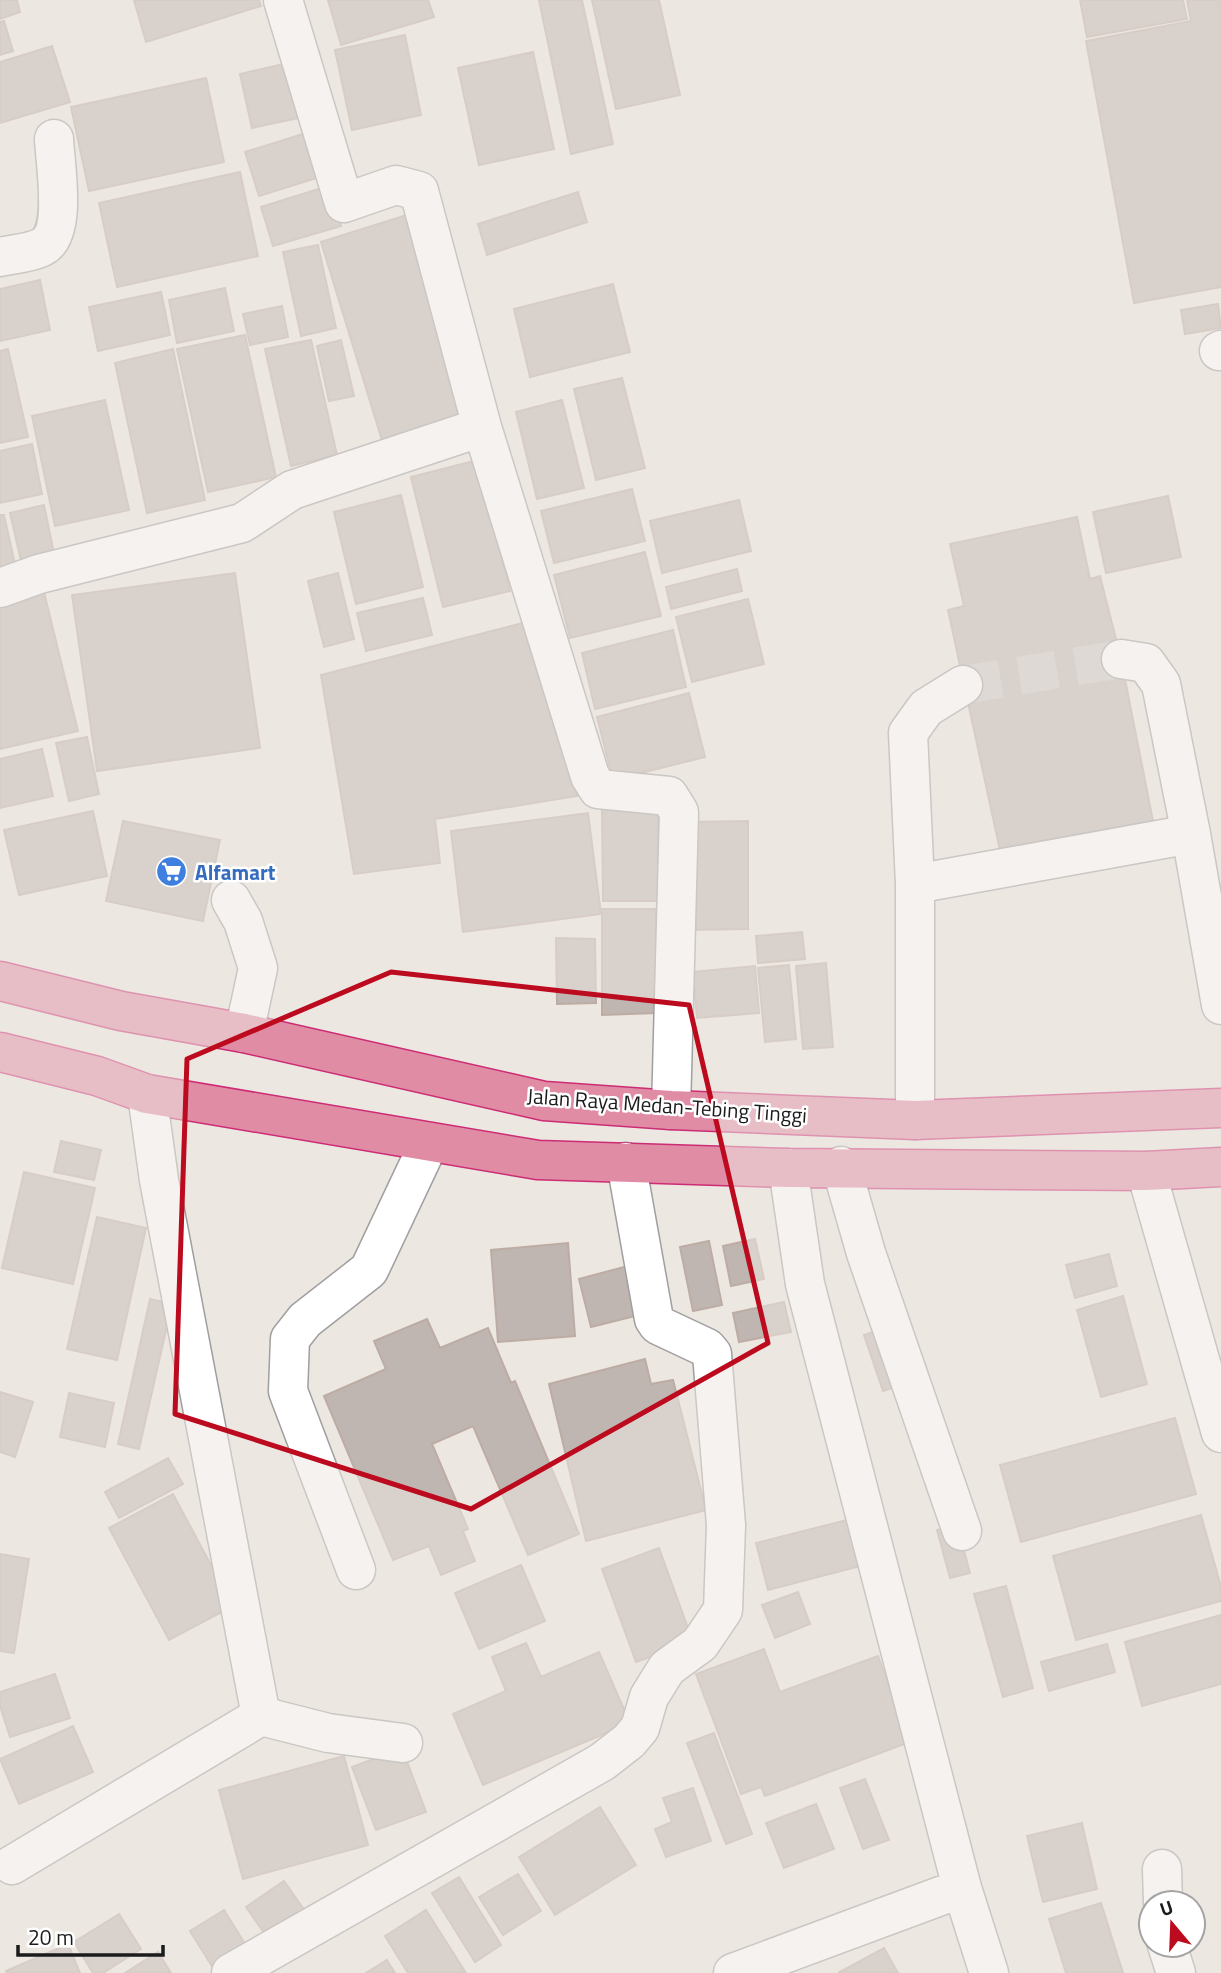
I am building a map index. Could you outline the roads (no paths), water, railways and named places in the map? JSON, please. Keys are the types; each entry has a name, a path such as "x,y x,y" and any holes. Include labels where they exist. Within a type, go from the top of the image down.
{"highway":[{"name":"Jalan Raya Medan-Tebing Tinggi","path":"0,981 121,1012 244,1033 544,1101 671,1110 915,1120 1221,1108"},
{"path":"0,1052 97,1076 147,1094 538,1160 788,1168 841,1166 1146,1171 1221,1167"}],"street":[{"path":"284,0 344,203 396,185 419,191 482,427 590,776 598,789 668,796 679,812 671,1110"},
{"path":"0,257 42,247 54,237 58,222 54,139"},
{"path":"0,588 39,574 242,523 292,490 482,427"},
{"path":"1121,659 1146,663 1161,684 1221,1005"},
{"path":"915,1120 915,884 908,733 926,708 963,685"},
{"path":"915,884 1191,834"},
{"path":"231,900 243,921 258,968 244,1033"},
{"path":"147,1094 159,1180 261,1716"},
{"path":"356,1570 288,1391 290,1339 305,1320 369,1270 429,1143"},
{"path":"231,1973 602,1762 629,1741 640,1728 649,1697 667,1668 700,1644 723,1611 726,1525 712,1354 707,1348 666,1330 654,1320 626,1162"},
{"path":"841,1166 866,1253 962,1531"},
{"path":"788,1168 805,1284 962,1888 989,1973"},
{"path":"1146,1171 1221,1433"},
{"path":"12,1865 261,1716 328,1733 403,1743"},
{"path":"733,1973 962,1888"}],"tunnel":[{"path":"963,685 1121,659"}],"place":[{"name":"Alfamart","path":"172,872"}]}
